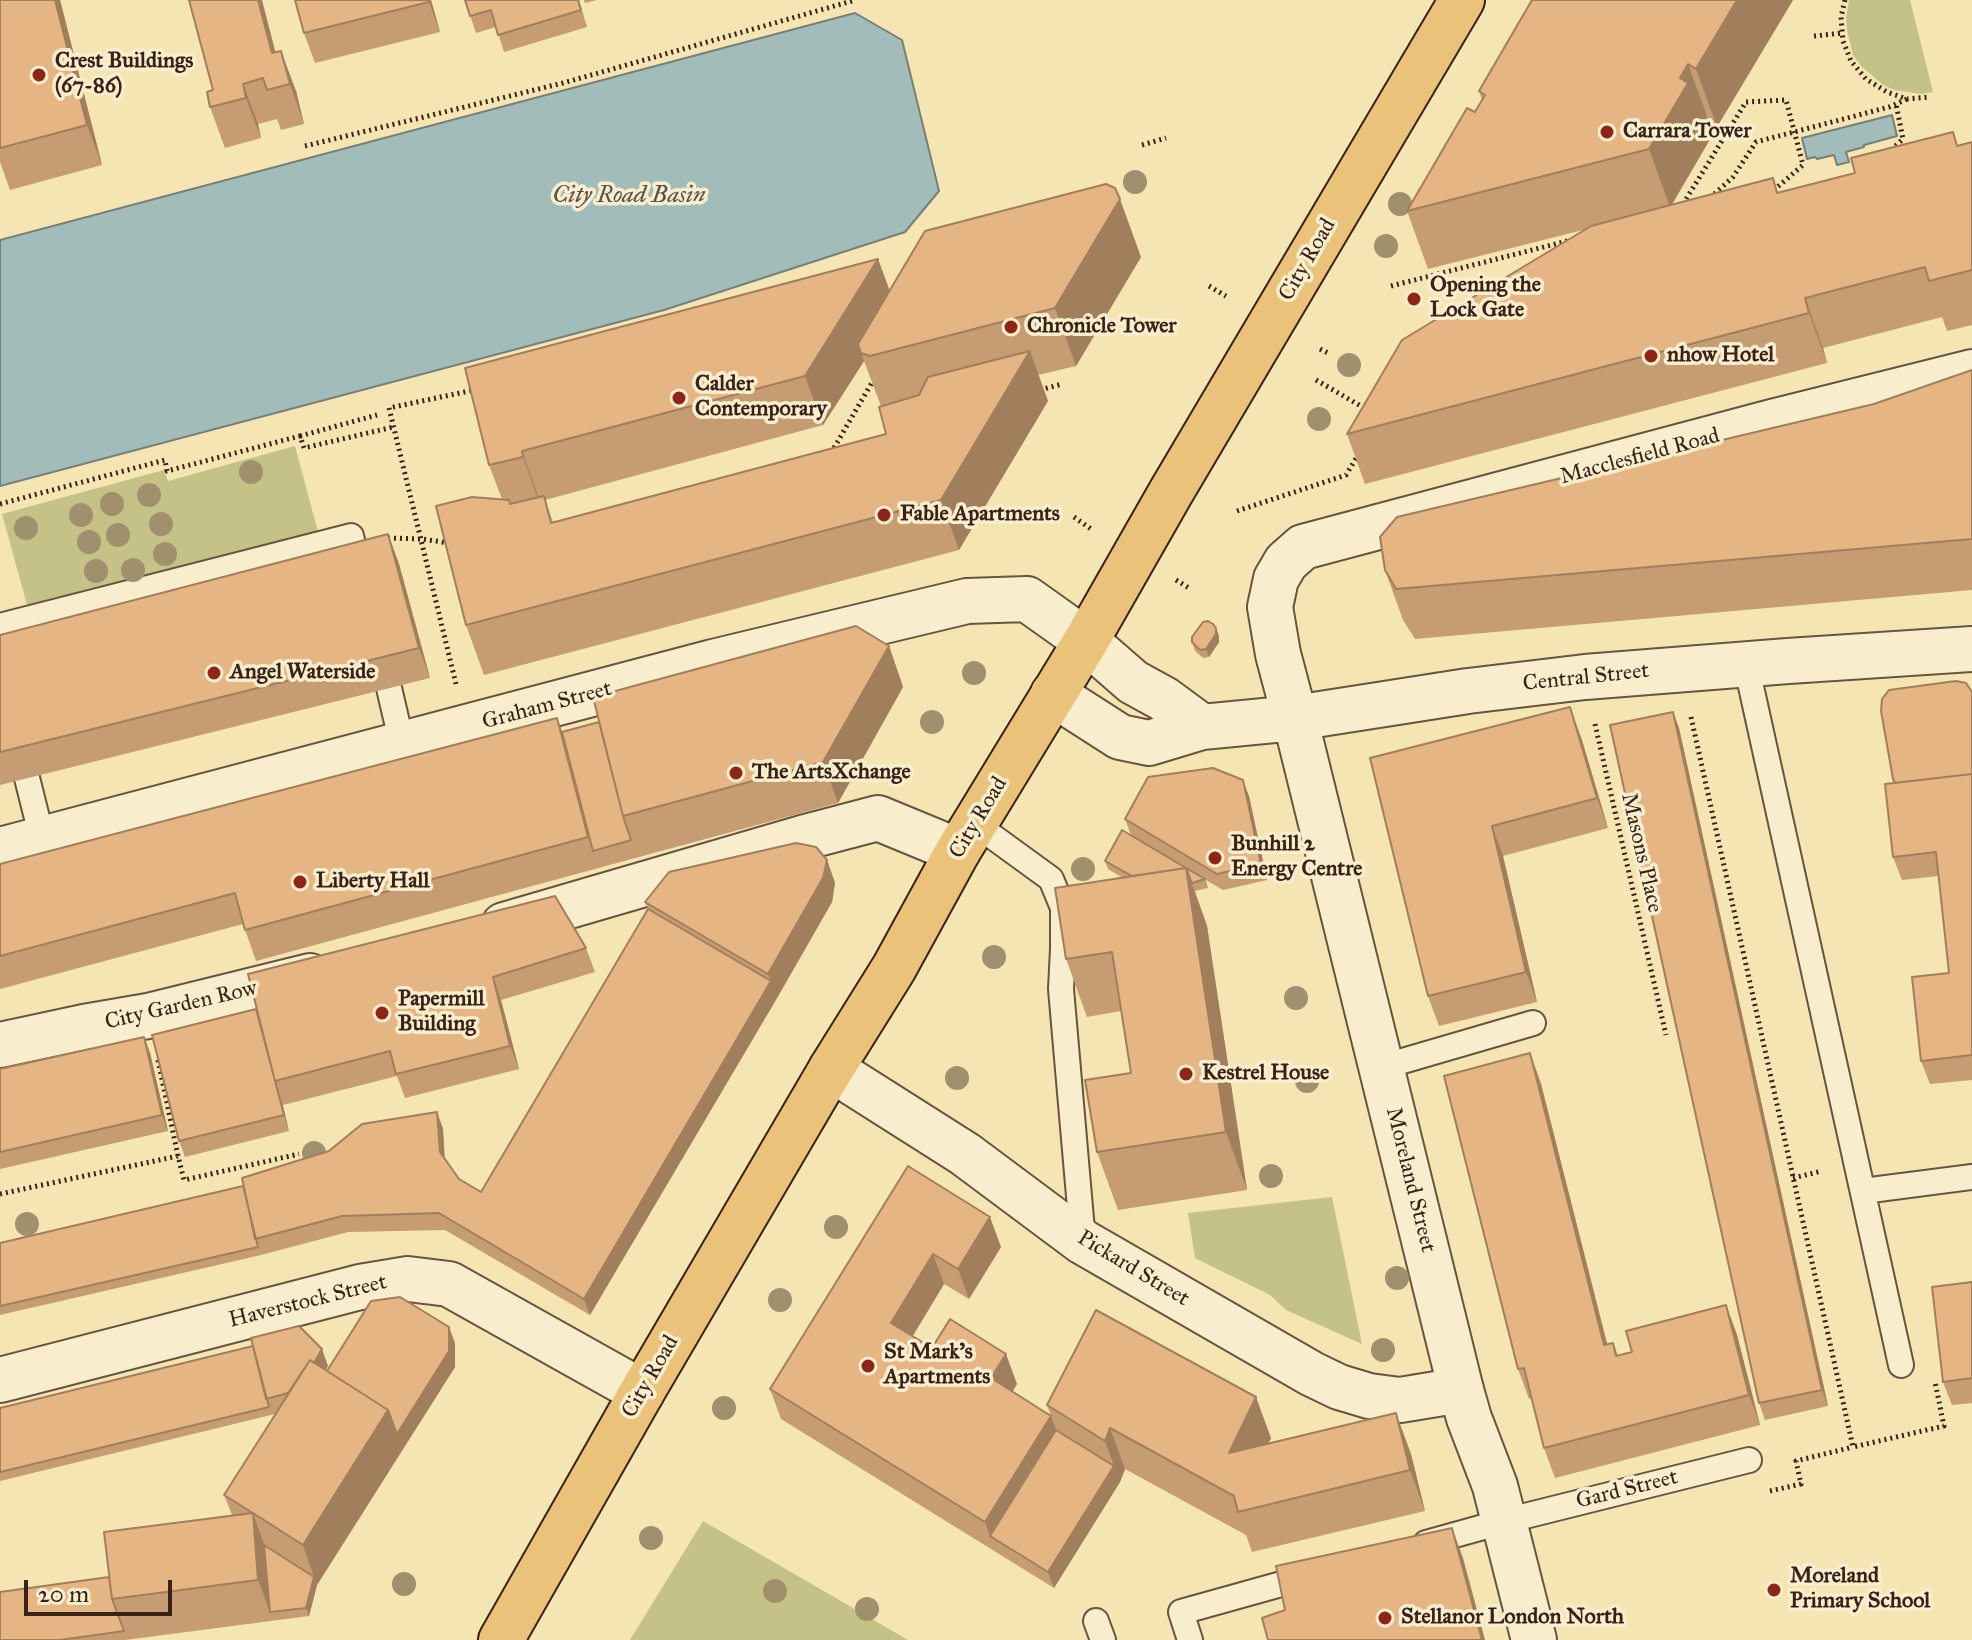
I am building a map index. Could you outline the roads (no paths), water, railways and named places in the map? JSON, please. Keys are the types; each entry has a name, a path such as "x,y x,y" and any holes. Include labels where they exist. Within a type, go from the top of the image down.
{"highway":[{"name":"City Road","path":"501,1640 642,1392 831,1069 894,968 966,837 1086,641 1462,0"}],"street":[{"name":"Macclesfield Road","path":"1295,718 1278,654 1270,607 1276,579 1286,562 1303,547 1972,372"},
{"name":"Graham Street","path":"0,850 713,662 967,601 1027,599 1086,641"},
{"path":"1086,641 1133,682 1164,699 1202,727"},
{"name":"Central Street","path":"1053,694 1120,737 1149,743 1202,727 1295,718 1468,691 1585,677 1972,649"},
{"name":"Moreland Street","path":"1295,718 1461,1390 1495,1486 1534,1640"},
{"path":"471,935 878,818 966,837"},
{"name":"City Garden Row","path":"0,1045 148,1016 348,966"},
{"name":"Pickard Street","path":"831,1069 965,1154 1083,1242 1312,1374 1339,1387 1369,1396 1400,1400 1461,1390"},
{"name":"Haverstock Street","path":"0,1380 360,1287 408,1279 449,1284 642,1392"}],"lane":[{"path":"0,626 351,536 360,575"},
{"path":"1746,664 1901,1365"},
{"path":"389,688 402,744"},
{"path":"27,778 42,838"},
{"path":"966,837 1051,879 1063,908 1061,989 1083,1242"},
{"path":"1382,1067 1533,1023"},
{"path":"1863,1191 1972,1177"},
{"name":"Gard Street","path":"1402,1550 1749,1460"},
{"path":"1190,1640 1181,1612 1328,1571"}],"water":[{"name":"City Road Basin","path":"855,13 902,40 939,191 905,232 664,310 0,486 0,240"},
{"path":"1892,115 1897,136 1846,152 1849,162 1837,165 1834,155 1807,159 1802,138"}],"place":[{"name":"Crest Buildings (67-86)","path":"39,75"},
{"name":"Carrara Tower","path":"1607,132"},
{"name":"Opening the Lock Gate","path":"1414,299"},
{"name":"Chronicle Tower","path":"1011,327"},
{"name":"nhow Hotel","path":"1651,356"},
{"name":"Calder Contemporary","path":"679,398"},
{"name":"Fable Apartments","path":"884,515"},
{"name":"Angel Waterside","path":"214,673"},
{"name":"The ArtsXchange","path":"736,773"},
{"name":"Bunhill 2 Energy Centre","path":"1215,858"},
{"name":"Liberty Hall","path":"300,882"},
{"name":"Papermill Building","path":"382,1013"},
{"name":"Kestrel House","path":"1186,1074"},
{"name":"St Mark's Apartments","path":"868,1366"},
{"name":"Moreland Primary School","path":"1774,1590"},
{"name":"Stellanor London North","path":"1385,1618"}]}
